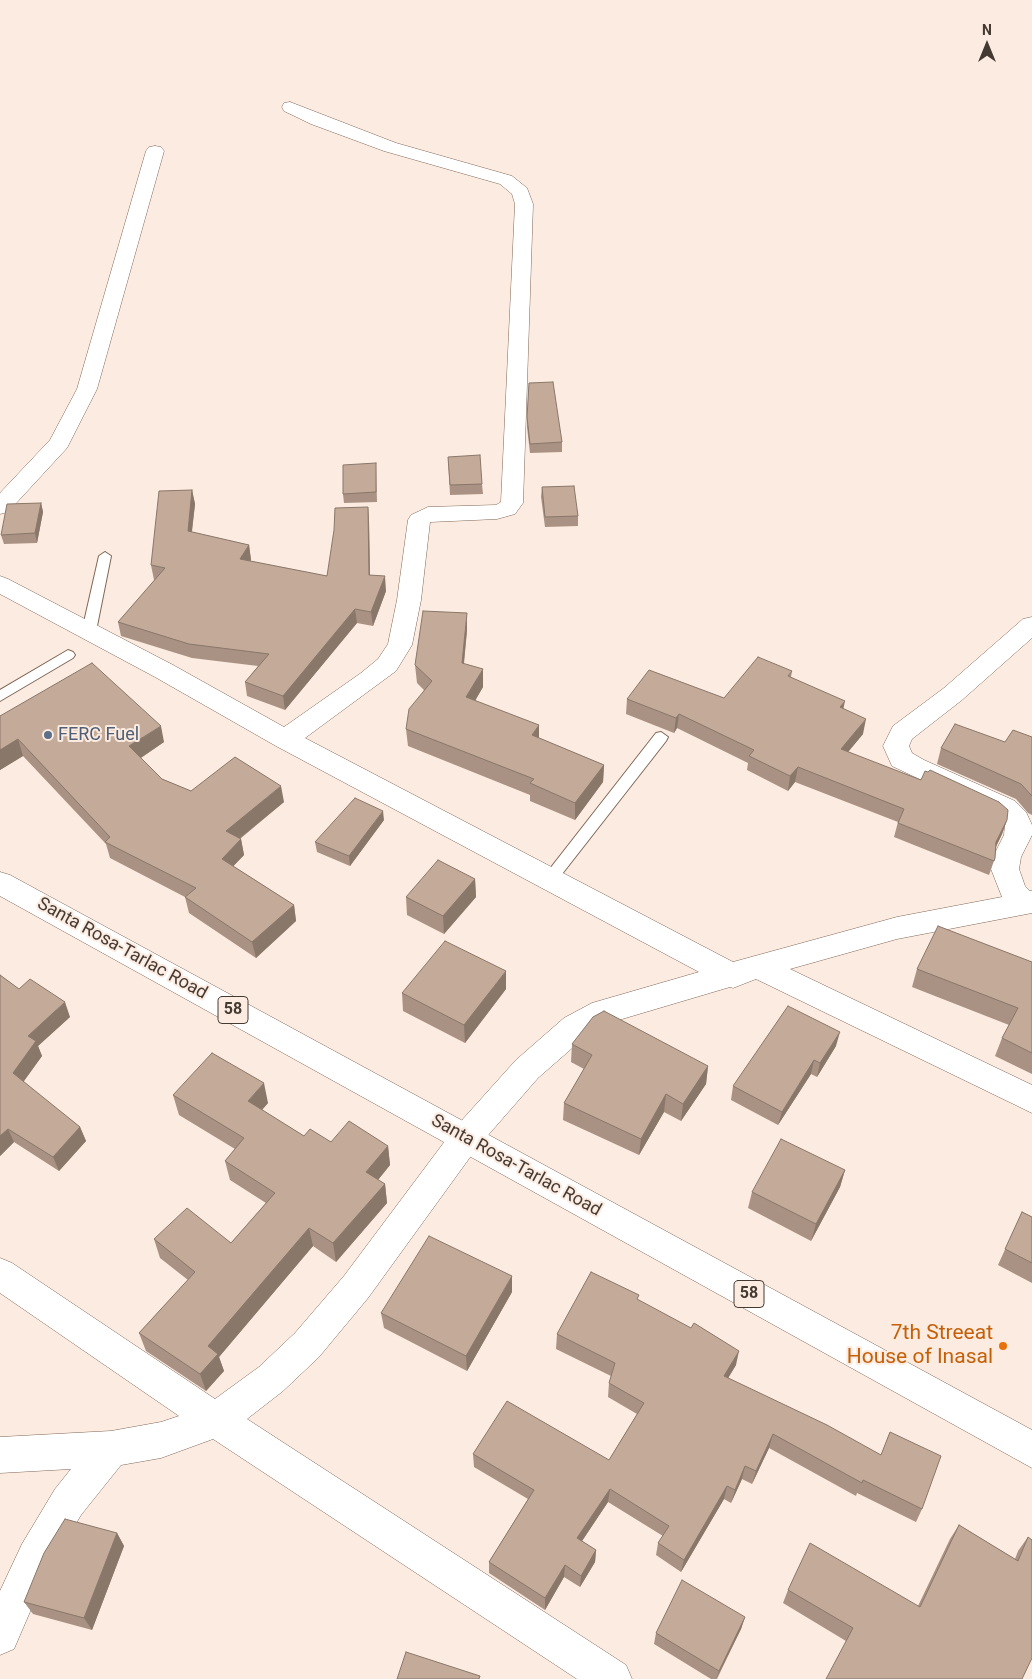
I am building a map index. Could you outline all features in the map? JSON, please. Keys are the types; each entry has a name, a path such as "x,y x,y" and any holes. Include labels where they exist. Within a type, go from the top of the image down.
{"main road":[{"path":"285,740 387,665 400,645 409,600 419,520 428,514 496,512 507,509 512,503 524,204 521,192 506,180 390,147 317,120 290,107"},
{"path":"0,507 59,443 87,389 155,151"},
{"path":"0,584 90,631 285,740 550,879 746,971 1032,1100"},
{"path":"1028,903 1013,890 1005,869 1007,857 1018,835 1019,826 1016,819 1004,808 915,767 901,758 896,746 902,734 953,694 1032,625"},
{"name":"Santa Rosa-Tarlac Road","path":"0,883 1032,1450"},
{"path":"0,1455 111,1449 162,1440 216,1420 271,1379 307,1345 356,1287 465,1139 527,1069 575,1027 603,1012 897,928 1028,903"},
{"path":"0,1274 216,1420 612,1679"},
{"path":"0,1635 35,1557 68,1502 111,1449"}],"lane":[{"path":"90,631 105,556"},
{"path":"0,696 68,655"},
{"path":"550,879 661,737"}],"building":[{"path":"553,382 562,442 530,444 527,417 529,383"},
{"path":"480,455 482,484 450,485 448,457"},
{"path":"376,463 376,492 343,494 343,465"},
{"path":"574,486 578,516 545,517 542,487"},
{"path":"192,490 188,531 249,545 240,559 327,576 334,530 335,508 368,507 369,575 385,576 371,612 355,609 283,696 245,682 269,654 189,644 118,622 165,568 151,565 159,491"},
{"path":"41,503 35,533 1,535 7,504"},
{"path":"423,611 467,613 462,663 483,669 466,697 539,725 532,735 604,765 575,803 530,783 534,779 406,729 409,709 432,681 415,665"},
{"path":"758,657 792,671 788,676 845,701 840,707 866,719 841,749 921,780 925,771 928,772 930,770 999,802 1008,810 1007,820 996,842 994,861 898,823 904,809 798,767 790,776 749,756 754,750 679,714 676,718 627,699 649,670 724,698"},
{"path":"92,663 161,726 129,746 162,779 191,791 235,757 281,786 226,831 241,839 222,859 294,905 252,942 185,897 196,888 105,842 110,837 18,739 0,750 0,716"},
{"path":"955,724 1005,742 1013,730 1032,737 1032,796 1021,784 941,748"},
{"path":"355,798 383,811 349,856 315,842"},
{"path":"438,860 475,879 443,916 406,897"},
{"path":"938,926 1032,962 1032,1053 1002,1038 1018,1008 917,969"},
{"path":"445,941 506,971 464,1025 402,993"},
{"path":"0,975 19,989 30,979 65,1002 28,1036 36,1041 13,1073 80,1127 53,1157 8,1129 0,1136"},
{"path":"788,1006 840,1032 820,1063 814,1060 782,1112 733,1086"},
{"path":"604,1011 708,1066 683,1104 666,1094 641,1139 564,1103 592,1055 572,1044 593,1017"},
{"path":"212,1053 264,1083 248,1101 304,1136 310,1129 331,1142 349,1121 388,1146 366,1172 385,1184 333,1243 309,1228 208,1346 218,1354 200,1374 139,1333 195,1272 154,1239 187,1208 231,1243 275,1193 225,1161 244,1138 173,1095"},
{"path":"781,1139 845,1170 816,1224 752,1192"},
{"path":"1022,1212 1032,1217 1032,1263 1005,1249"},
{"path":"429,1236 512,1276 466,1356 381,1313"},
{"path":"591,1272 639,1295 637,1299 691,1328 694,1323 739,1351 724,1376 827,1425 881,1455 890,1432 941,1456 922,1509 863,1480 862,1483 773,1434 756,1471 745,1466 735,1490 727,1486 684,1560 658,1543 669,1526 610,1489 577,1538 596,1550 581,1576 565,1565 545,1598 489,1562 534,1490 473,1454 507,1401 609,1460 644,1403 609,1383 615,1363 557,1334"},
{"path":"65,1519 117,1533 84,1618 24,1602 44,1553"},
{"path":"959,1525 1018,1561 1028,1537 1032,1540 1032,1658 1022,1679 826,1679 853,1628 788,1590 810,1543 920,1607"},
{"path":"682,1580 745,1617 719,1671 656,1633"},
{"path":"406,1652 480,1676 479,1679 397,1679"}],"place":[{"name":"FERC Fuel","path":"48,735"},
{"name":"7th Streeat House of Inasal","path":"1003,1346"}]}
